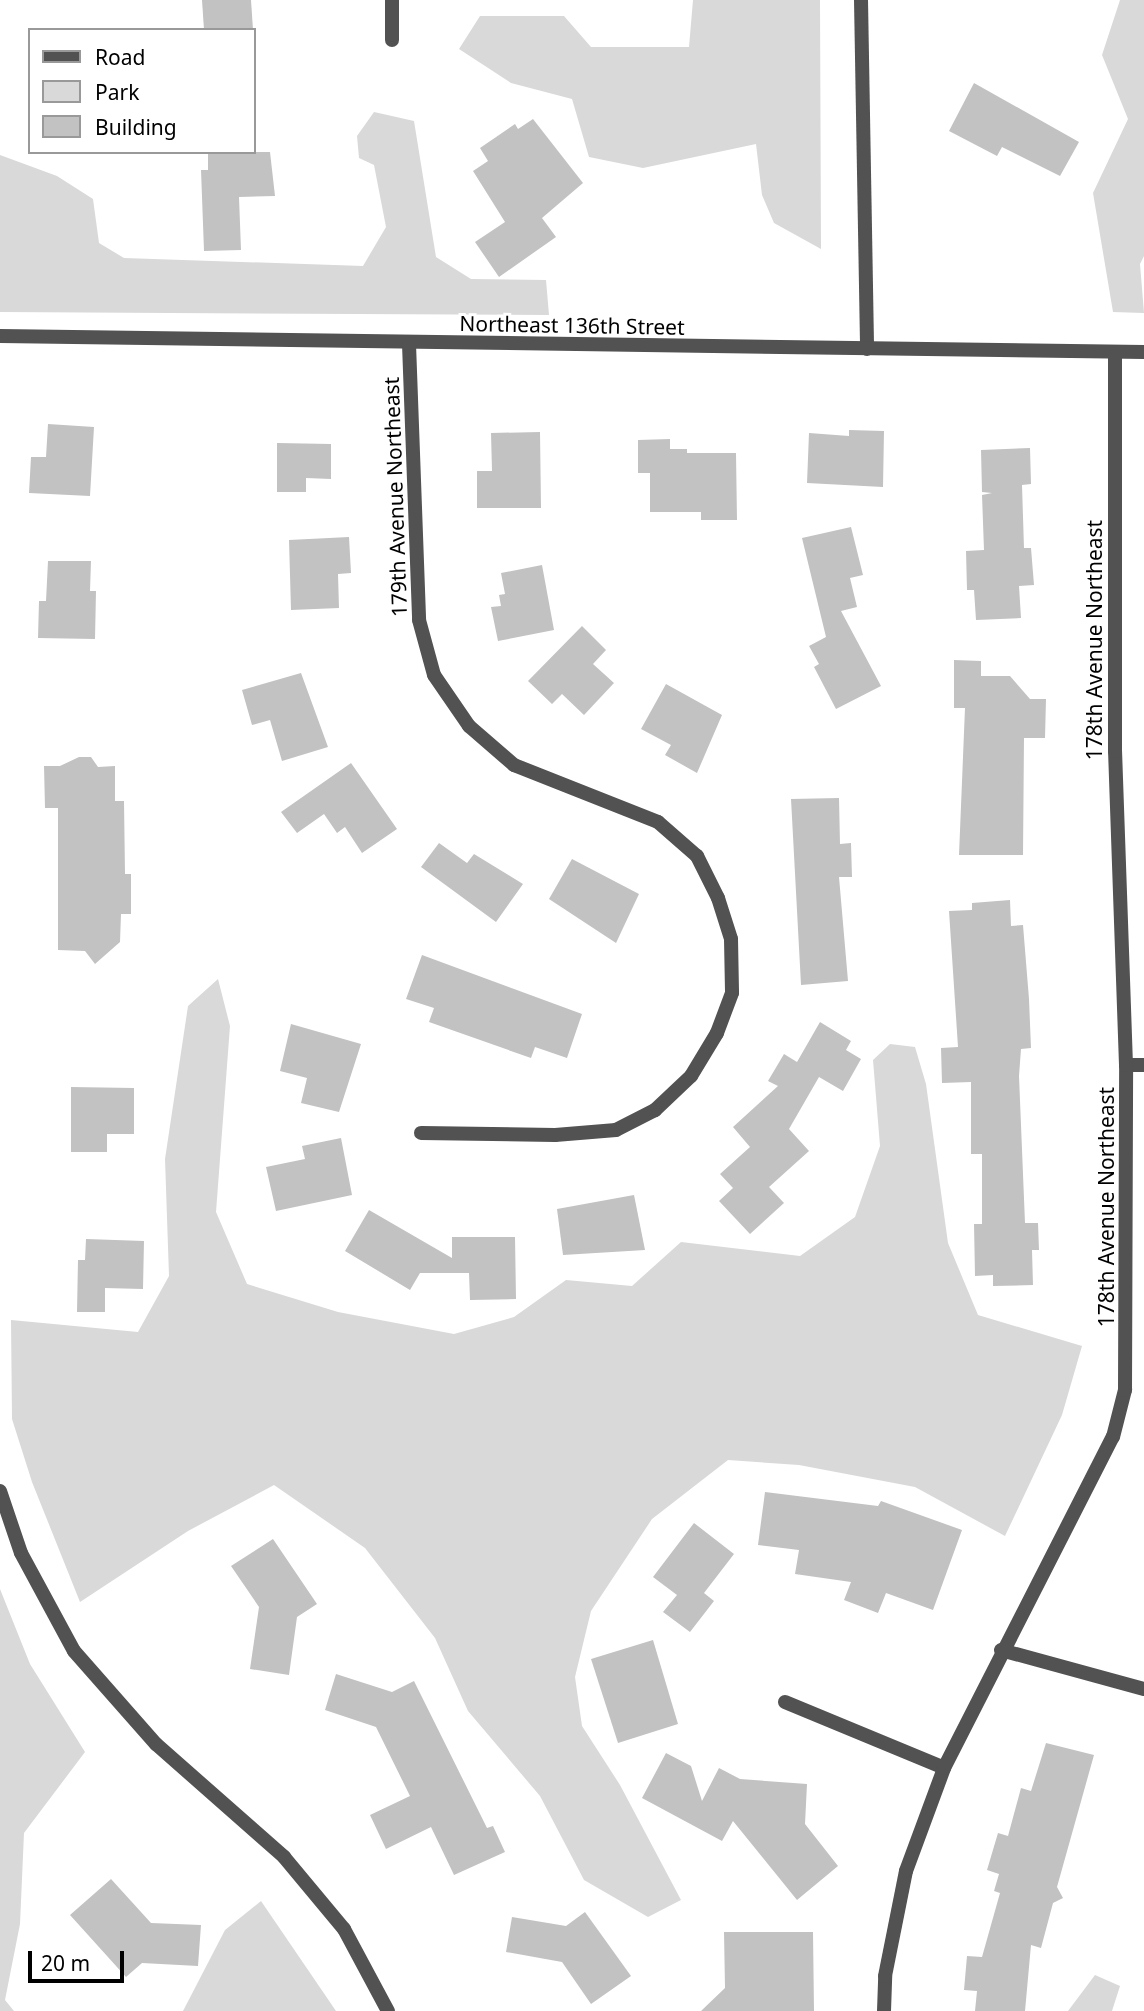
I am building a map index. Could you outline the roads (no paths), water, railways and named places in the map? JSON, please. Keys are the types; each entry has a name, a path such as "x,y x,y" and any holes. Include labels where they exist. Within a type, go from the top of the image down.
{"street":[{"path":"392,0 392,40"},
{"path":"861,0 867,349"},
{"name":"Northeast 136th Street","path":"0,336 409,344 1144,352"},
{"name":"179th Avenue Northeast","path":"409,344 419,620 434,675 469,726 514,765 658,822 697,856 718,898 731,939 732,993 717,1032 691,1076 655,1110 616,1130 555,1135 421,1133"},
{"name":"178th Avenue Northeast","path":"884,2011 885,1976 906,1871 944,1768 1001,1650 1112,1437 1125,1390 1126,1065 1115,751 1115,352"},
{"path":"1126,1065 1144,1065"},
{"path":"0,1490 21,1553 74,1651 156,1744 284,1857 344,1929 388,2011"},
{"path":"1001,1650 1144,1689"},
{"path":"785,1702 944,1768"}]}
